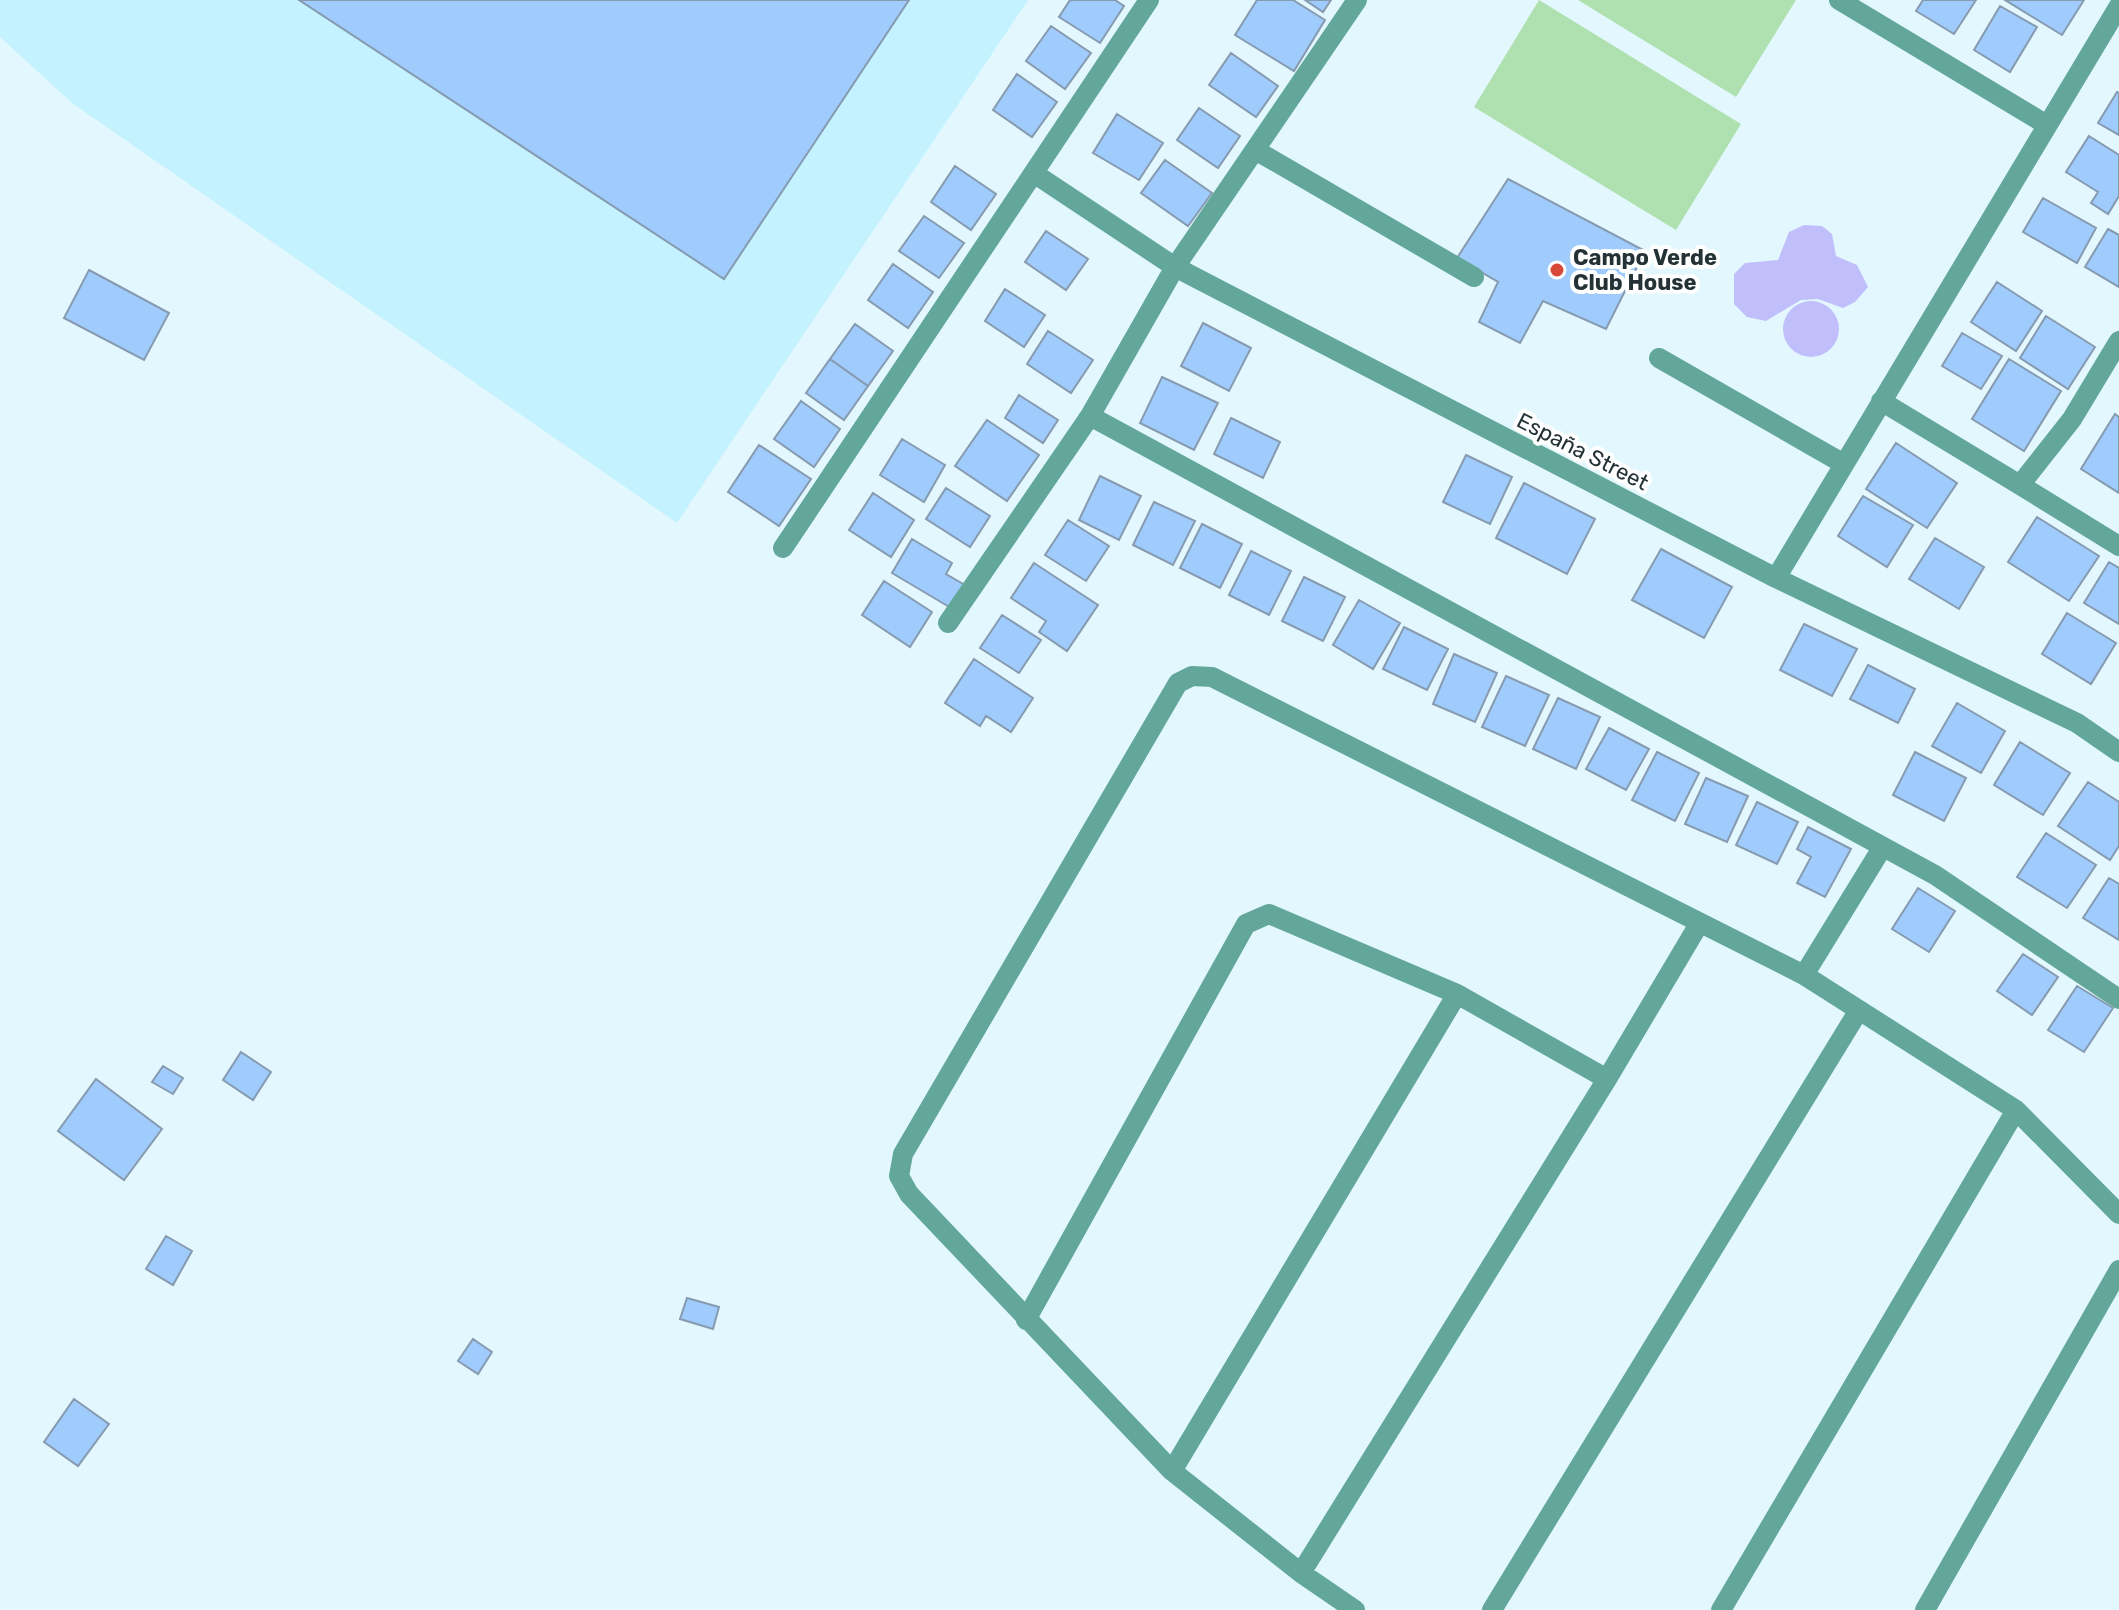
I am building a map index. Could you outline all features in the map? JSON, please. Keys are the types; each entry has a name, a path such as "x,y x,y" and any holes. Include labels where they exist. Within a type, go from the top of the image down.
{"street":[{"path":"783,548 1149,0"},
{"path":"948,623 1090,416 1175,267 1257,151 1357,0"},
{"path":"1839,0 2047,125"},
{"path":"1776,578 2119,6"},
{"path":"1257,151 1474,277"},
{"name":"España Street","path":"1035,174 1175,267 1776,578 2077,723 2119,752"},
{"path":"2020,485 2072,419 2119,341"},
{"path":"1659,358 1844,464"},
{"path":"1881,401 2119,546"},
{"path":"1090,416 1935,875 2119,999"},
{"path":"1355,1610 1301,1573 1172,1471 909,1194 899,1176 903,1154 1178,683 1192,676 1212,677 1804,975 2016,1110 2119,1214"},
{"path":"1804,975 1882,848"},
{"path":"1026,1320 1246,924 1269,914 1457,994 1607,1079"},
{"path":"1301,1573 1607,1079 1699,924"},
{"path":"1172,1471 1457,994"},
{"path":"1492,1610 1859,1010"},
{"path":"1721,1610 2016,1110"},
{"path":"1925,1610 2119,1270"}],"shaded area":[{"path":"0,0 1028,0 677,523 72,103 0,37"}],"green space":[{"path":"1539,0 1741,124 1676,230 1474,107"},
{"path":"1578,0 1796,0 1736,97"}],"water":[{"path":"1804,225 1822,226 1832,234 1836,256 1857,265 1868,287 1855,302 1843,308 1818,299 1801,300 1766,321 1747,317 1734,304 1734,274 1745,263 1778,260 1789,232"},
{"path":"1811,301 1831,309 1839,329 1831,349 1811,357 1791,349 1783,329 1791,309"}],"building":[{"path":"299,0 909,0 724,279"},
{"path":"1070,0 1115,0 1124,6 1100,43 1059,17"},
{"path":"1257,0 1293,0 1325,20 1294,71 1235,35"},
{"path":"1305,0 1331,0 1323,12"},
{"path":"1923,0 1976,0 1954,34 1916,11"},
{"path":"2005,0 2084,0 2062,35"},
{"path":"2000,6 2037,27 2010,72 1974,50"},
{"path":"1051,26 1091,53 1065,89 1026,61"},
{"path":"1231,53 1278,86 1256,117 1209,85"},
{"path":"1017,74 1057,102 1032,137 993,110"},
{"path":"2119,93 2119,135 2098,123"},
{"path":"1199,108 1240,136 1218,168 1177,140"},
{"path":"1117,114 1163,143 1139,180 1093,153"},
{"path":"2089,136 2119,155 2119,196 2108,214 2091,203 2098,192 2066,172"},
{"path":"1165,160 1212,193 1188,226 1141,193"},
{"path":"955,166 996,194 971,230 931,202"},
{"name":"Campo Verde Club House","path":"1508,179 1645,251 1606,329 1543,301 1520,343 1479,322 1498,282 1457,258"},
{"path":"2043,198 2096,228 2077,263 2023,232"},
{"path":"924,216 964,243 939,278 899,251"},
{"path":"2108,229 2119,235 2119,287 2085,267"},
{"path":"1046,231 1088,259 1066,290 1025,262"},
{"path":"893,264 933,292 908,328 868,300"},
{"path":"89,270 169,313 144,360 64,318"},
{"path":"1997,282 2042,311 2016,351 1971,322"},
{"path":"1005,289 1045,315 1024,347 985,321"},
{"path":"2046,316 2095,347 2068,389 2020,358"},
{"path":"1203,323 1251,348 1229,391 1181,366"},
{"path":"855,324 893,351 868,386 830,359"},
{"path":"1048,331 1093,360 1071,393 1027,364"},
{"path":"1962,333 2002,356 1981,389 1942,366"},
{"path":"830,359 868,386 844,420 806,393"},
{"path":"2009,359 2061,391 2024,451 1972,419"},
{"path":"1162,377 1218,403 1194,450 1140,423"},
{"path":"1019,395 1058,420 1043,443 1005,418"},
{"path":"801,401 840,429 814,467 774,439"},
{"path":"2115,414 2119,417 2119,493 2081,469"},
{"path":"1231,418 1280,442 1263,478 1214,454"},
{"path":"987,420 1039,455 1007,501 955,466"},
{"path":"902,439 945,465 924,502 880,475"},
{"path":"1896,443 1957,483 1927,528 1866,489"},
{"path":"759,445 811,479 779,526 728,492"},
{"path":"1466,455 1512,477 1490,524 1443,502"},
{"path":"1100,476 1141,496 1119,540 1079,520"},
{"path":"1524,483 1595,519 1567,574 1496,538"},
{"path":"946,488 990,516 970,547 926,519"},
{"path":"873,493 914,520 891,557 849,530"},
{"path":"1863,496 1913,525 1887,567 1838,536"},
{"path":"1154,502 1195,521 1173,565 1133,545"},
{"path":"2037,517 2099,556 2069,601 2008,562"},
{"path":"1068,520 1109,546 1086,581 1045,555"},
{"path":"1202,524 1242,544 1220,588 1180,568"},
{"path":"1935,538 1984,567 1959,609 1909,579"},
{"path":"912,539 952,563 946,574 965,585 951,608 892,573"},
{"path":"1661,549 1732,587 1704,638 1632,600"},
{"path":"1251,551 1291,571 1269,615 1229,595"},
{"path":"2109,562 2119,568 2119,624 2084,603"},
{"path":"1034,563 1098,605 1067,651 1039,632 1046,621 1011,598"},
{"path":"1304,577 1345,597 1323,641 1282,621"},
{"path":"884,581 932,612 910,647 862,615"},
{"path":"1359,600 1400,623 1373,669 1333,645"},
{"path":"2067,613 2116,643 2091,684 2042,654"},
{"path":"1002,615 1041,640 1019,673 980,648"},
{"path":"1804,624 1857,649 1832,696 1780,670"},
{"path":"1404,627 1448,649 1427,690 1383,669"},
{"path":"1454,654 1497,673 1475,722 1433,704"},
{"path":"974,659 1033,698 1011,732 986,716 980,726 945,703"},
{"path":"1868,665 1915,689 1898,723 1850,699"},
{"path":"1506,676 1549,695 1525,746 1482,727"},
{"path":"1558,698 1600,717 1576,769 1533,749"},
{"path":"1957,703 2005,731 1981,773 1932,746"},
{"path":"1609,728 1649,749 1626,790 1586,769"},
{"path":"2020,742 2070,773 2043,815 1994,785"},
{"path":"1657,752 1699,773 1675,821 1632,800"},
{"path":"1915,752 1966,778 1944,821 1893,795"},
{"path":"1706,778 1748,796 1727,842 1685,824"},
{"path":"2088,782 2119,802 2119,846 2110,860 2058,826"},
{"path":"1757,802 1798,822 1777,864 1736,845"},
{"path":"1808,827 1851,849 1825,897 1797,883 1811,857 1797,849"},
{"path":"2046,833 2096,865 2067,908 2017,877"},
{"path":"2109,878 2119,884 2119,940 2083,918"},
{"path":"1918,888 1955,911 1929,952 1892,929"},
{"path":"2023,954 2058,977 2032,1015 1997,991"},
{"path":"2077,986 2113,1008 2084,1052 2048,1030"},
{"path":"241,1052 271,1072 253,1100 223,1080"},
{"path":"163,1066 183,1078 173,1094 152,1082"},
{"path":"96,1079 162,1129 124,1180 58,1131"},
{"path":"166,1236 192,1251 173,1285 146,1269"},
{"path":"687,1298 719,1307 713,1329 680,1319"},
{"path":"473,1339 492,1352 478,1374 458,1361"},
{"path":"74,1399 109,1424 78,1466 44,1442"}],"place":[{"name":"Campo Verde Club House","path":"1557,270"}]}
